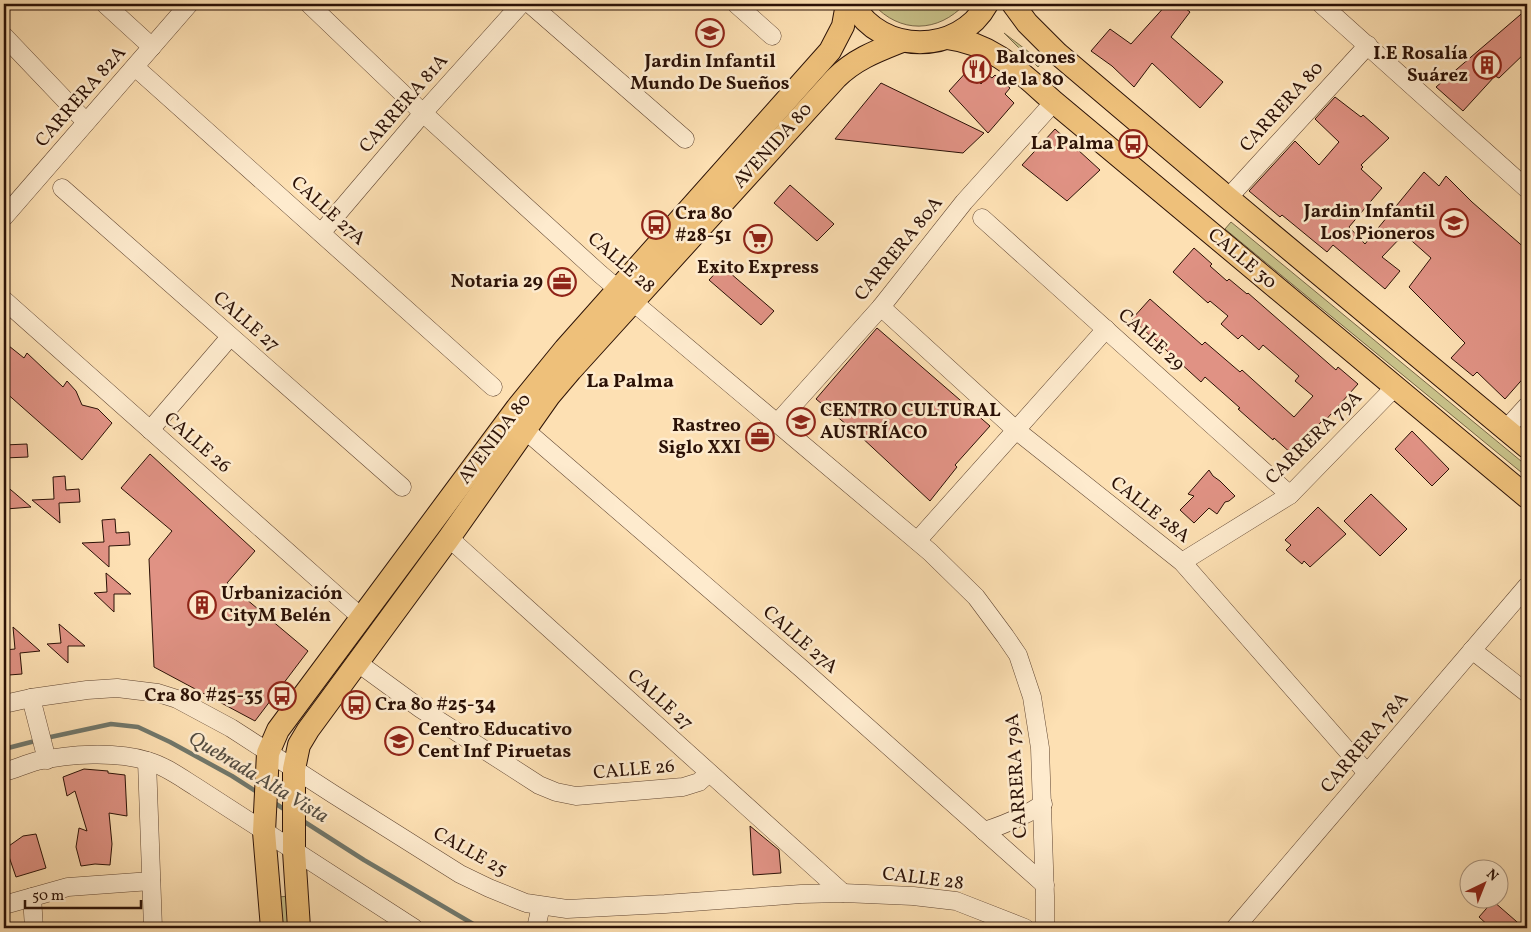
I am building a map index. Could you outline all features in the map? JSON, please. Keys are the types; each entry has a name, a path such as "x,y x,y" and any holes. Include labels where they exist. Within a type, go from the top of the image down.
{"main road":[{"name":"AVENIDA 80","path":"299,928 294,845 294,769 299,744 525,430 571,370 624,294 830,51 843,26 847,4"},
{"path":"853,4 869,24 885,34 902,41 918,43 948,38 970,25 987,4"},
{"name":"CALLE 30","path":"1013,4 1027,23 1058,54 1527,447"},
{"name":"CALLE 30","path":"948,38 974,44 997,55 1013,66 1527,497"},
{"name":"AVENIDA 80","path":"272,928 264,825 268,762 278,730 517,408 564,349 624,294 848,66 877,50 902,41"}],"street":[{"path":"105,4 152,47"},
{"name":"CARRERA 82A","path":"4,218 189,4"},
{"name":"CALLE 28","path":"309,4 423,114 624,294 917,541"},
{"name":"CARRERA 81A","path":"321,233 521,4"},
{"path":"530,4 685,139"},
{"path":"736,4 772,36"},
{"path":"1321,4 1527,189"},
{"path":"4,36 86,122"},
{"name":"CARRERA 80","path":"1228,198 1368,45"},
{"name":"CALLE 27A","path":"135,67 493,387"},
{"name":"CARRERA 80A","path":"777,423 881,307 964,202 1054,102"},
{"name":"CALLE 27","path":"62,188 402,487"},
{"name":"CALLE 29","path":"982,218 1290,494"},
{"name":"CALLE 26","path":"4,300 362,618"},
{"name":"CALLE 28A","path":"881,307 1016,430 1182,562 1368,773"},
{"path":"917,541 1106,329"},
{"path":"150,430 230,337"},
{"name":"CARRERA 79A","path":"1182,562 1290,494 1395,387"},
{"path":"1506,429 1527,406"},
{"name":"CALLE 27A","path":"525,430 802,670 1045,885"},
{"name":"CALLE 27","path":"449,538 843,893"},
{"name":"CARRERA 79A","path":"917,541 976,597 1018,655 1032,698 1040,748 1045,928"},
{"name":"CARRERA 78A","path":"1235,928 1527,586"},
{"path":"1472,650 1527,693"},
{"name":"CALLE 26","path":"358,663 421,709 539,785 556,792 576,796 684,788 699,782 709,773"},
{"name":"CALLE 25","path":"22,703 87,690 117,688 158,693 177,699 231,728 268,762 294,769 460,874 508,896 541,906 567,909 599,908 801,894 843,893"},
{"path":"22,703 41,757"},
{"path":"4,772 41,757 90,754 147,761 169,770 264,825 414,928"},
{"path":"147,761 153,928"},
{"path":"984,831 1015,821 1042,804"},
{"path":"4,905 68,887 151,881"},
{"name":"CALLE 28","path":"843,893 914,896 956,901 1025,928"},
{"path":"32,897 34,928"},
{"path":"536,928 541,906"}],"shaded area":[{"path":"873,4 965,4 954,14 943,20 931,25 919,26 895,21"},
{"path":"1004,33 1042,62 1038,67"},
{"path":"1231,222 1527,466 1527,477 1225,229"},
{"path":"290,896 292,928 280,928 278,897"}],"building":[{"path":"1167,4 1180,4 1190,12 1171,37 1223,82 1200,108 1152,63 1134,87 1112,66 1091,51 1110,29 1131,44"},
{"name":"I.E Rosalía Suárez","path":"1527,9 1527,51 1499,78 1495,76 1463,111 1436,87"},
{"path":"969,69 981,84 988,75 992,78 995,75 1010,88 1005,94 1014,103 988,133 949,91"},
{"path":"881,83 984,133 963,153 835,139"},
{"path":"1335,97 1361,117 1363,115 1389,138 1361,165 1363,167 1361,169 1382,188 1349,227 1365,244 1424,172 1439,186 1446,176 1472,202 1527,250 1527,374 1505,399 1477,372 1473,376 1451,358 1465,343 1409,287 1431,258 1404,234 1382,257 1400,271 1385,289 1333,245 1327,252 1249,191 1295,141 1319,165 1339,142 1315,119"},
{"path":"1055,129 1100,170 1067,201 1022,165"},
{"path":"790,185 834,224 817,241 774,203"},
{"path":"1194,248 1227,281 1229,279 1248,293 1336,370 1338,367 1358,384 1292,454 1256,425 1205,377 1201,382 1132,319 1150,299 1202,345 1205,342 1240,372 1242,370 1294,417 1313,396 1295,381 1299,376 1263,345 1259,350 1242,335 1238,339 1221,324 1228,316 1210,301 1208,303 1173,272"},
{"path":"722,266 774,311 761,325 709,280"},
{"path":"877,328 990,426 955,465 957,467 930,501 859,435 816,399"},
{"path":"4,342 24,358 27,353 63,387 67,381 76,391 82,405 98,409 112,423 82,460 4,391"},
{"path":"1412,431 1449,469 1432,486 1395,449"},
{"path":"27,444 28,457 4,458 4,445"},
{"name":"Urbanización CityM Belén","path":"150,454 255,551 227,583 308,651 255,721 154,667 149,559 172,531 121,488"},
{"path":"1209,470 1235,496 1225,502 1217,514 1209,508 1194,523 1180,510 1194,496 1188,494"},
{"path":"65,476 66,490 79,489 80,502 59,503 60,523 32,500 54,499 53,477"},
{"path":"4,484 31,507 6,509"},
{"path":"1371,494 1407,529 1380,556 1344,521"},
{"path":"1318,507 1346,534 1310,567 1304,561 1302,564 1286,550 1291,545 1285,540"},
{"path":"115,519 116,533 129,532 130,545 109,546 109,567 82,543 104,542 102,520"},
{"path":"106,573 131,594 114,594 114,612 94,593 107,592"},
{"path":"59,624 85,646 68,646 68,663 47,644 61,643"},
{"path":"13,627 40,651 20,653 22,674 9,675 8,662 4,662 4,650 15,649"},
{"path":"84,769 125,775 127,816 109,813 112,844 110,865 95,864 81,866 76,847 79,828 87,831 75,791 67,796 63,777"},
{"path":"750,826 779,850 781,873 753,875"},
{"path":"36,834 46,868 16,877 6,848 23,836"},
{"path":"1485,910 1503,910 1524,928 1491,928 1479,917"}],"waterway":[{"name":"Quebrada Alta Vista","path":"46,738 111,724 138,727 232,776 260,794"},
{"name":"Quebrada Alta Vista","path":"4,749 39,740"},
{"name":"Quebrada Alta Vista","path":"273,802 287,811"},
{"name":"Quebrada Alta Vista","path":"300,819 364,860 480,928"}],"place":[{"name":"Jardin Infantil Mundo De Sueños","path":"710,33"},
{"name":"I.E Rosalía Suárez","path":"1487,65"},
{"name":"Balcones de la 80","path":"977,69"},
{"name":"La Palma","path":"1133,144"},
{"name":"Jardin Infantil Los Pioneros","path":"1454,223"},
{"name":"Cra 80 #28-51","path":"656,225"},
{"name":"Exito Express","path":"758,239"},
{"name":"Notaria 29","path":"562,282"},
{"name":"CENTRO CULTURAL AUSTRÍACO","path":"801,422"},
{"name":"Rastreo Siglo XXI","path":"760,437"},
{"name":"Urbanización CityM Belén","path":"202,605"},
{"name":"Cra 80 #25-35","path":"282,696"},
{"name":"Cra 80 #25-34","path":"356,705"},
{"name":"Centro Educativo Cent Inf Piruetas","path":"399,741"}],"district":[{"name":"La Palma","path":"630,382"}]}
